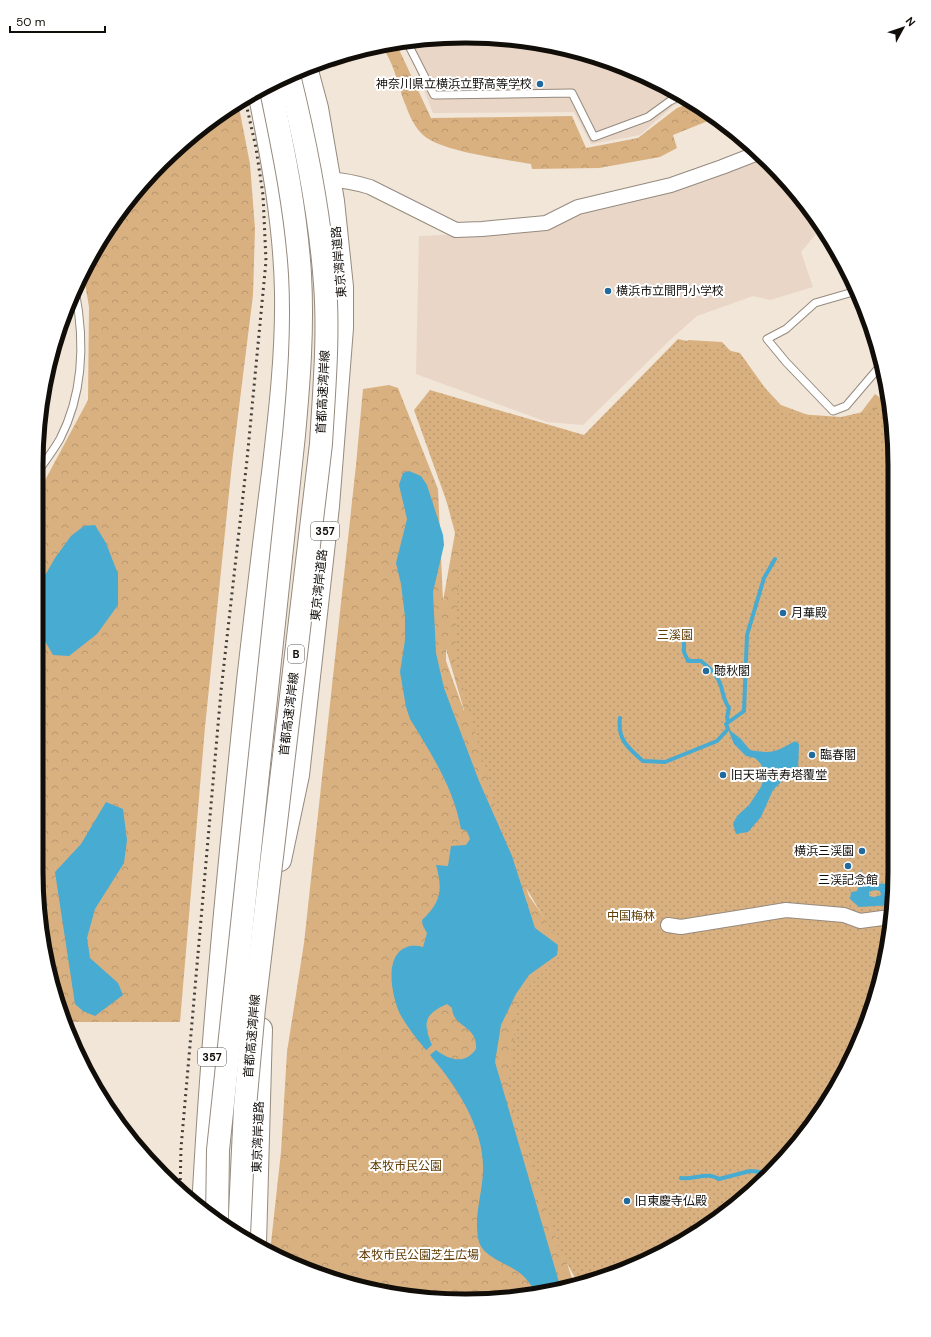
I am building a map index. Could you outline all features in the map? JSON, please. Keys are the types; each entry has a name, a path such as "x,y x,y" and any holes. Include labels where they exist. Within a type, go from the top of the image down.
{"highway":[{"name":"東京湾岸道路","path":"269,911 298,775 328,506 342,328 340,264 330,178 317,108 308,74"},
{"name":"首都高速湾岸線","path":"239,1228 245,1107 254,1008 321,444 324,388 325,293 321,239 305,139 291,81"},
{"name":"首都高速湾岸線","path":"217,1213 218,1150 293,443 300,360 300,274 296,228 288,171 271,91"},
{"name":"357","path":"203,1203 209,1086 226,904 248,679 278,425 284,351 285,285 280,206 260,97"},
{"name":"357","path":"226,904 245,824"},
{"name":"東京湾岸道路","path":"255,1238 262,995 276,832"}],"street":[{"path":"276,179 330,178 355,182 370,187 456,230 482,229 546,223 578,207 671,185 722,168 752,156"},
{"path":"668,925 681,927 786,910 844,915 860,921 885,918"}],"lane":[{"path":"409,47 434,95 572,93 594,137 648,117 675,99"},
{"path":"851,293 816,303 786,329 767,339 786,362 833,411 846,406 877,370"},
{"path":"43,464 59,440 76,398 80,374 82,333 77,300"}],"shaded area":[{"name":"神奈川県立横浜立野高等学校","path":"466,43 493,44 548,51 575,57 627,75 681,102 673,106 640,135 591,144 574,112 433,113 407,47"},
{"name":"横浜市立間門小学校","path":"758,161 783,187 801,208 818,232 801,252 813,287 770,300 753,296 697,316 671,339 583,425 547,422 416,374 419,236 546,231 584,213 622,205 716,177"}],"green space":[{"path":"399,49 431,118 572,116 586,148 638,138 677,108 685,105 709,120 673,135 677,148 660,157 599,168 532,169 531,164 458,150 432,141 423,135 417,129 411,117 392,66 384,51"},
{"path":"350,59 352,61 334,67 333,64"},
{"path":"239,109 250,164 255,229 253,295 232,464 205,727 180,1022 71,1022 57,981 47,927 43,872 43,484 88,400 89,307 85,283 100,254 130,208 167,167 187,148 208,130"},
{"name":"三溪園","path":"678,339 740,353 783,413 841,417 884,407 888,466 888,872 887,899 880,954 866,1007 856,1033 831,1083 801,1129 764,1170 744,1189 723,1207 700,1223 677,1237 627,1262 576,1280 560,1251 508,1090 518,998 564,951 511,863 455,659 460,539 414,410 430,390 584,435"},
{"path":"688,340 722,342 781,405 816,418 856,419 875,394 882,399 887,438 888,472 509,838 529,896 570,954 514,1033 539,1181 573,1280 548,1286 493,1293 438,1293 383,1286 330,1272 304,1262 271,1246 281,1152 287,1052 304,943 363,389 389,385 398,388 438,489 443,601 455,533 434,454 593,444","holes":["446,649 464,711 446,661"]}],"water":[{"path":"409,471 421,476 427,485 443,535 444,545 433,592 436,653 444,688 479,781 512,856 535,928 558,945 557,955 529,975 516,994 501,1025 495,1062 559,1283 548,1286 533,1288 517,1271 490,1256 479,1242 477,1233 477,1216 483,1172 479,1140 467,1109 459,1095 430,1055 436,1050 451,1058 462,1059 467,1057 476,1049 476,1041 473,1035 456,1019 453,1015 452,1008 447,1004 430,1015 427,1030 432,1045 426,1050 400,1014 392,987 392,967 399,951 409,946 423,947 427,933 423,926 422,920 437,901 440,889 436,865 448,866 451,846 466,845 470,839 467,831 461,829 458,814 441,772 410,719 406,707 400,672 405,640 405,617 401,584 396,563 407,519 399,485 403,473"},
{"path":"95,525 106,543 118,574 118,605 97,634 69,656 53,655 43,638 43,579 55,558 71,536 84,526"},
{"path":"728,729 740,738 750,750 770,752 778,750 795,741 799,744 798,771 783,780 773,790 761,817 748,832 736,834 733,824 737,816 749,805 761,787 764,778 763,768 760,763 755,758 746,756 734,744"},
{"path":"106,802 123,809 127,840 124,863 95,909 87,938 90,958 118,983 123,995 95,1016 83,1011 75,1004 55,872 81,844"},
{"path":"861,871 865,883 888,884 886,905 859,907 850,899 851,892 857,891 859,886 855,883 857,874","holes":["874,890 880,891 881,895 874,897 869,896 869,892"]}],"waterway":[{"path":"620,718 620,732 622,737 628,747 643,761 665,762 717,741 728,729 726,724 744,711 747,635 764,578 775,559"},
{"path":"684,639 684,652 688,661 701,661 718,679 729,708 727,717 728,722"},
{"path":"681,1178 710,1176 719,1179 750,1171 762,1172"}],"railway":[{"path":"180,1183 181,1148 221,691 247,460 266,261 263,195 256,148 246,105"}],"place":[{"name":"神奈川県立横浜立野高等学校","path":"540,84"},
{"name":"横浜市立間門小学校","path":"608,291"},
{"name":"月華殿","path":"783,613"},
{"name":"聴秋閣","path":"706,671"},
{"name":"臨春閣","path":"812,755"},
{"name":"旧天瑞寺寿塔覆堂","path":"723,775"},
{"name":"横浜三渓園","path":"862,851"},
{"name":"三渓記念館","path":"848,866"},
{"name":"旧東慶寺仏殿","path":"627,1201"}],"park label":[{"name":"中国梅林","path":"631,916"},
{"name":"本牧市民公園","path":"406,1166"},
{"name":"本牧市民公園芝生広場","path":"419,1255"}]}
